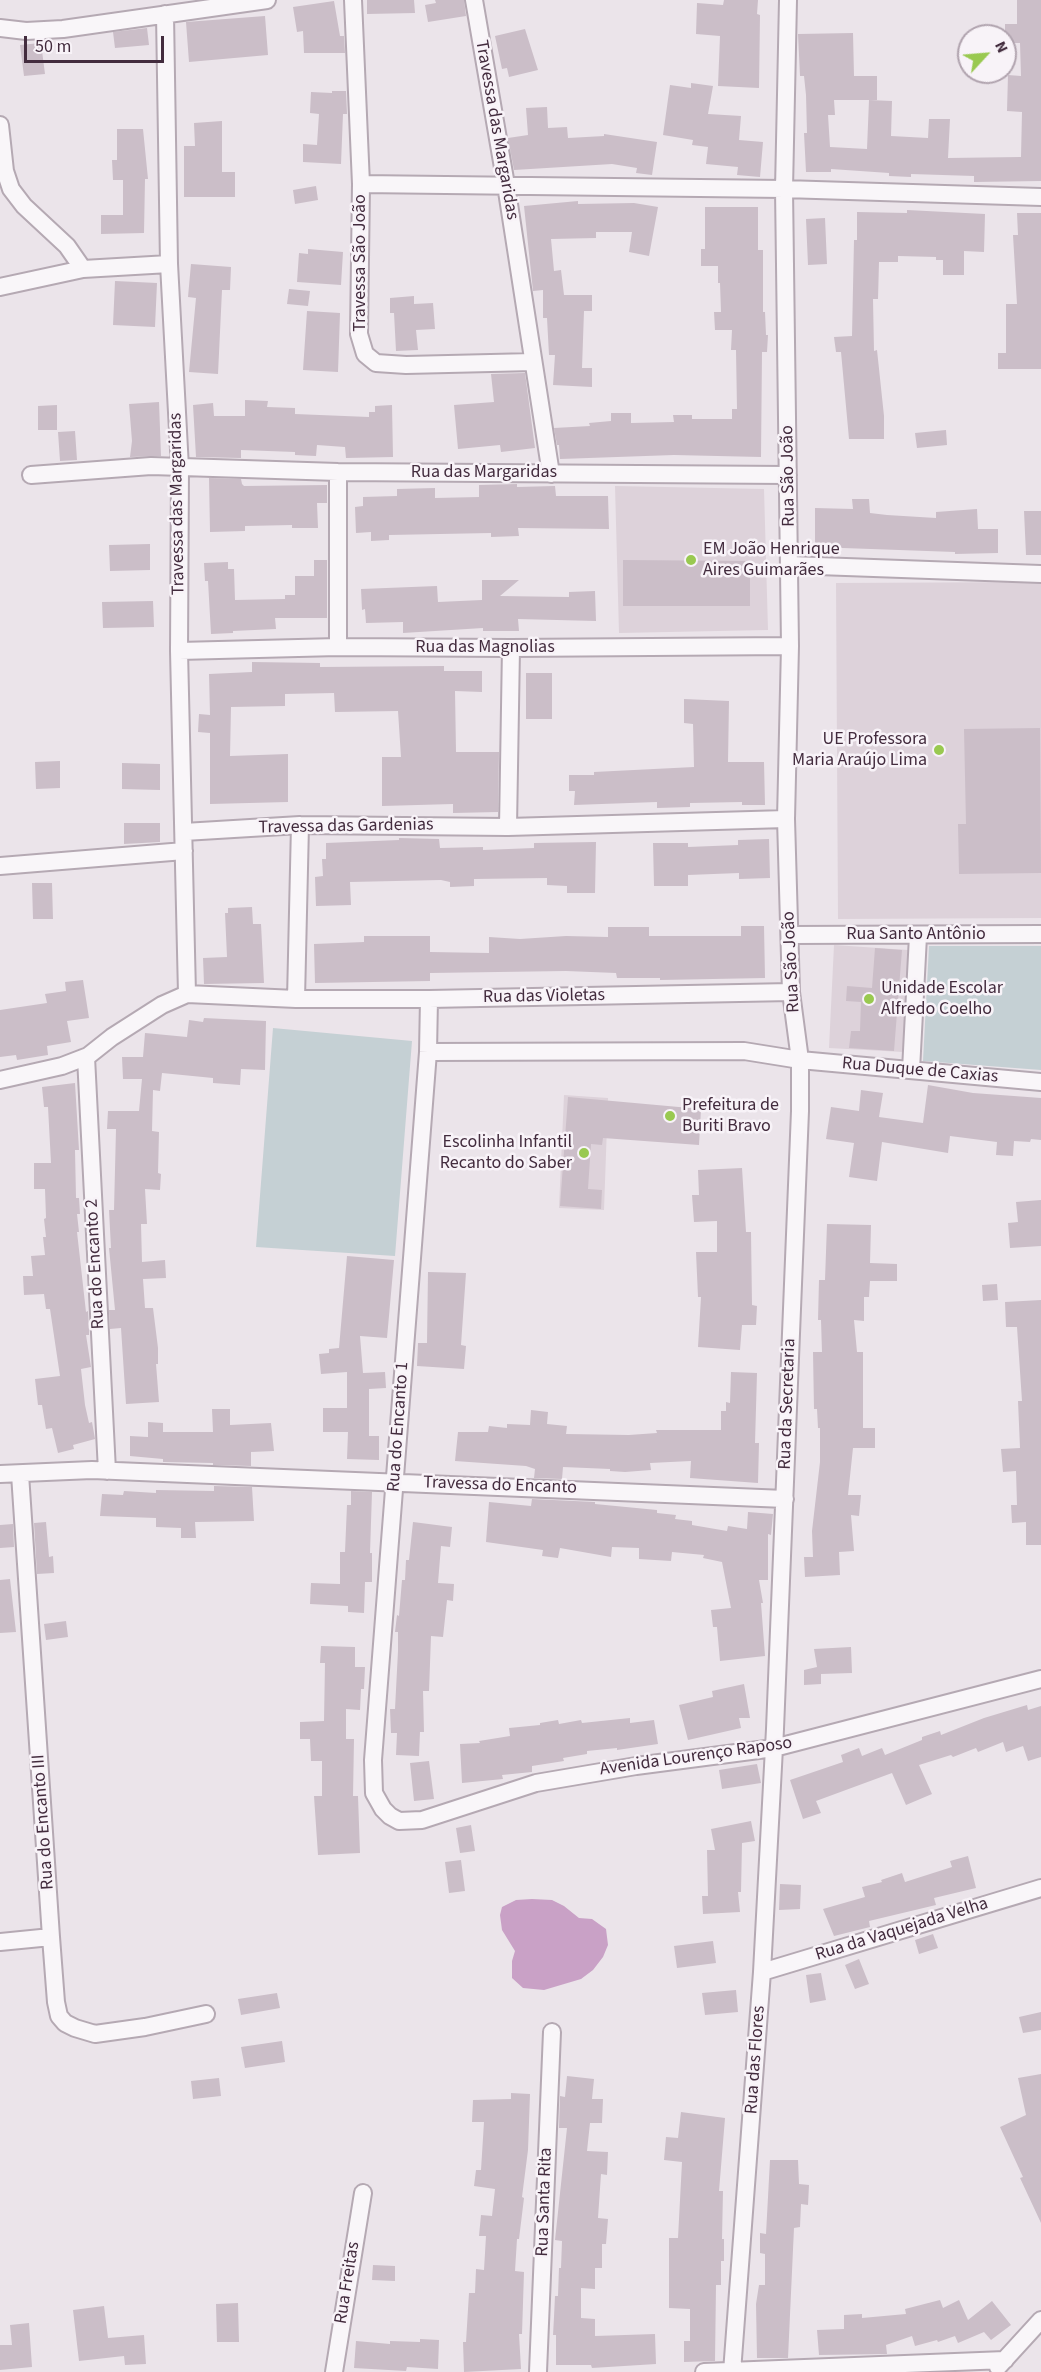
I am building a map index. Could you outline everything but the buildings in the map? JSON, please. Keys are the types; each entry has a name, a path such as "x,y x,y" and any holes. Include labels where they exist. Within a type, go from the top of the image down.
{"street":[{"path":"0,28 26,31 54,30 267,0"},
{"name":"Travessa São João","path":"352,0 361,184 359,334 365,354 376,363 406,365 533,362"},
{"name":"Travessa das Margaridas","path":"474,0 506,185 551,474"},
{"name":"Rua São João","path":"788,0 784,189 790,646 786,819 791,992 800,1060"},
{"name":"Travessa das Margaridas","path":"165,14 169,264 180,468 179,651 187,994"},
{"path":"0,125 5,171 11,189 29,210 68,246 82,269"},
{"path":"361,184 784,189 1041,197"},
{"path":"0,287 82,269 169,264"},
{"name":"Rua das Margaridas","path":"32,475 140,467 338,472 788,475"},
{"path":"338,472 338,647"},
{"path":"790,565 1041,574"},
{"name":"Rua das Magnolias","path":"179,651 338,647 790,646"},
{"path":"508,827 511,648"},
{"name":"Travessa das Gardenias","path":"184,832 300,825 508,827 786,819"},
{"path":"296,999 300,825"},
{"path":"0,866 184,851"},
{"name":"Rua Santo Antônio","path":"791,935 1041,934"},
{"path":"911,1070 918,936"},
{"name":"Rua das Violetas","path":"187,994 296,999 429,999 791,992"},
{"path":"0,1080 62,1066 86,1057 111,1037 162,1005 187,994"},
{"name":"Rua do Encanto 1","path":"422,1820 399,1821 390,1816 378,1801 373,1783 428,1052 429,999"},
{"path":"428,1052 734,1051 800,1060"},
{"name":"Rua do Encanto 2","path":"86,1057 106,1471"},
{"name":"Rua Duque de Caxias","path":"800,1060 1041,1082"},
{"name":"Rua da Secretaria","path":"774,1748 800,1111 800,1060"},
{"name":"Travessa do Encanto","path":"0,1474 106,1471 784,1499"},
{"name":"Rua do Encanto III","path":"20,1474 51,1937 59,2016 65,2023 84,2032 105,2033 206,2014"},
{"name":"Avenida Lourenço Raposo","path":"422,1820 536,1783 636,1766 774,1748 1041,1679"},
{"name":"Rua das Flores","path":"732,2372 762,1972 774,1748"},
{"name":"Rua da Vaquejada Velha","path":"762,1972 1041,1888"},
{"path":"0,1942 51,1937"},
{"name":"Rua Santa Rita","path":"538,2372 552,2032"},
{"name":"Rua Freitas","path":"334,2372 363,2193"},
{"path":"704,2372 999,2366 1041,2320"}],"shaded area":[{"name":"EM João Henrique Aires Guimarães","path":"615,486 764,489 768,630 619,633"},
{"name":"UE Professora Maria Araújo Lima","path":"1041,582 1041,918 838,919 836,583"},
{"name":"Unidade Escolar Alfredo Coelho","path":"834,945 908,950 903,1052 829,1048"},
{"path":"929,946 1041,946 1041,1070 923,1061"},
{"path":"273,1028 412,1041 395,1256 256,1247"},
{"name":"Escolinha Infantil Recanto do Saber","path":"564,1095 608,1098 604,1210 559,1208"},
{"path":"516,1900 552,1900 579,1918 592,1919 606,1929 608,1945 603,1957 593,1970 581,1979 544,1990 523,1988 512,1978 512,1961 515,1951 502,1930 500,1915 502,1907"}],"place":[{"name":"EM João Henrique Aires Guimarães","path":"691,560"},
{"name":"UE Professora Maria Araújo Lima","path":"939,750"},
{"name":"Unidade Escolar Alfredo Coelho","path":"869,999"},
{"name":"Prefeitura de Buriti Bravo","path":"670,1116"},
{"name":"Escolinha Infantil Recanto do Saber","path":"584,1153"}]}
